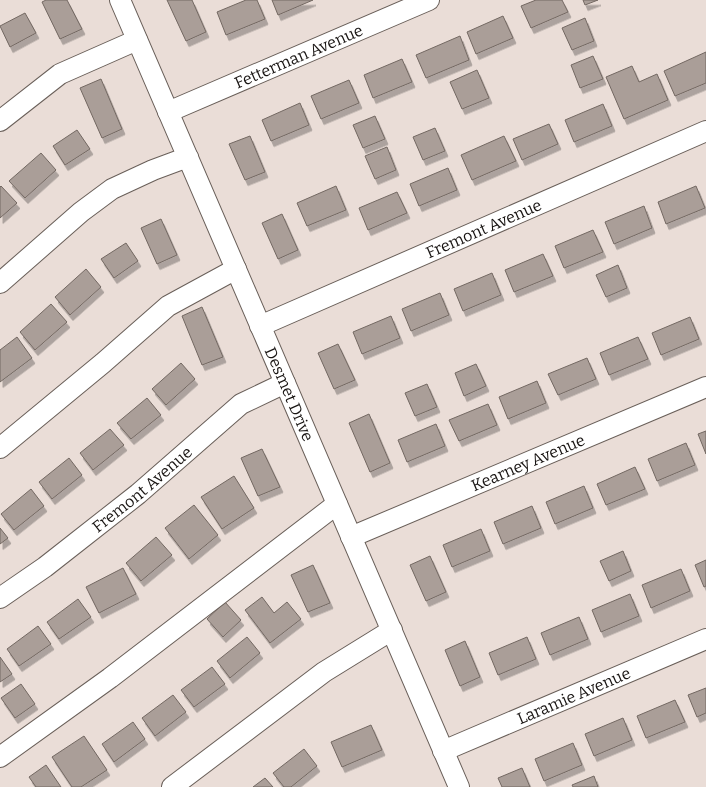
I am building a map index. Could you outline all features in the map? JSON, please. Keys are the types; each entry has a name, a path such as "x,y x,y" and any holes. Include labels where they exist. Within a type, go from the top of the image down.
{"street":[{"name":"Desmet Drive","path":"120,0 459,787"},
{"name":"Fetterman Avenue","path":"168,112 429,0"},
{"path":"0,121 60,74 137,40"},
{"name":"Fremont Avenue","path":"260,326 706,131"},
{"path":"0,283 81,212 112,188 188,156"},
{"path":"0,448 103,363 168,306 236,269"},
{"name":"Fremont Avenue","path":"0,598 45,566 138,494 241,404 285,383"},
{"name":"Kearney Avenue","path":"351,537 706,387"},
{"path":"0,757 118,672 337,504"},
{"path":"172,787 324,672 392,630"},
{"name":"Laramie Avenue","path":"443,751 706,639"}],"building":[{"path":"46,0 67,0 82,29 60,39 42,2"},
{"path":"167,0 192,0 206,32 186,41"},
{"path":"246,0 257,0 265,19 226,35 217,12"},
{"path":"272,0 313,0 278,15"},
{"path":"536,0 562,0 568,12 531,28 521,6"},
{"path":"583,0 598,0 585,5"},
{"path":"25,13 36,33 10,47 0,26"},
{"path":"503,16 513,38 476,54 467,32"},
{"path":"585,18 594,41 572,50 562,28"},
{"path":"460,36 469,60 426,78 416,55"},
{"path":"706,52 706,83 675,96 664,71"},
{"path":"593,56 603,79 580,88 571,65"},
{"path":"402,59 412,82 373,98 364,75"},
{"path":"632,66 639,82 657,74 668,100 624,119 606,77"},
{"path":"477,70 489,98 462,109 450,82"},
{"path":"101,79 122,129 102,138 80,88"},
{"path":"349,80 359,103 321,119 311,96"},
{"path":"300,103 309,125 271,141 262,120"},
{"path":"603,104 612,126 574,142 565,120"},
{"path":"375,116 385,139 363,148 353,125"},
{"path":"549,124 558,144 522,160 513,139"},
{"path":"435,128 445,151 423,160 413,137"},
{"path":"77,130 90,149 65,165 53,146"},
{"path":"250,136 265,172 245,180 229,144"},
{"path":"504,136 516,161 472,180 461,155"},
{"path":"387,147 396,170 375,179 365,156"},
{"path":"41,153 56,170 25,198 9,181"},
{"path":"448,168 457,190 419,206 410,184"},
{"path":"336,186 346,210 307,226 297,203"},
{"path":"696,186 705,208 666,224 658,202"},
{"path":"0,187 17,203 0,218"},
{"path":"397,192 407,213 368,230 359,208"},
{"path":"644,206 652,228 614,244 605,222"},
{"path":"282,214 298,250 278,259 262,223"},
{"path":"161,219 177,255 157,264 141,228"},
{"path":"593,230 603,252 564,268 555,246"},
{"path":"126,243 138,261 114,278 101,259"},
{"path":"543,254 553,276 514,292 505,270"},
{"path":"618,265 627,288 606,297 596,275"},
{"path":"86,269 101,287 70,315 55,297"},
{"path":"492,273 501,295 463,311 454,289"},
{"path":"440,293 449,315 411,331 402,309"},
{"path":"51,304 67,322 35,350 20,332"},
{"path":"202,307 223,357 202,365 182,316"},
{"path":"391,316 400,338 362,354 353,332"},
{"path":"690,317 699,339 661,355 652,333"},
{"path":"17,337 32,358 0,382 0,350"},
{"path":"638,337 648,359 609,375 600,353"},
{"path":"338,344 355,380 334,389 318,353"},
{"path":"587,358 596,379 558,395 548,374"},
{"path":"181,363 195,379 166,405 152,389"},
{"path":"476,364 486,386 464,396 455,373"},
{"path":"537,381 546,403 508,419 499,397"},
{"path":"427,384 437,407 415,416 405,393"},
{"path":"147,398 161,415 131,439 117,423"},
{"path":"488,404 497,425 459,441 449,420"},
{"path":"369,414 390,463 370,472 349,423"},
{"path":"436,424 445,446 407,462 398,440"},
{"path":"110,429 124,445 93,470 80,453"},
{"path":"706,431 706,454 698,434"},
{"path":"686,443 695,465 657,481 648,459"},
{"path":"262,449 280,487 258,496 241,458"},
{"path":"69,458 82,475 52,499 39,482"},
{"path":"635,467 645,489 606,505 597,484"},
{"path":"234,476 254,508 222,529 201,497"},
{"path":"584,486 593,508 555,524 546,502"},
{"path":"31,489 44,506 14,530 1,514"},
{"path":"194,505 218,535 189,559 165,528"},
{"path":"532,506 541,528 503,544 494,522"},
{"path":"0,528 8,538 0,544"},
{"path":"481,529 490,551 452,567 443,545"},
{"path":"156,537 172,555 141,581 126,563"},
{"path":"623,551 631,571 609,581 600,561"},
{"path":"430,556 446,592 426,601 410,565"},
{"path":"706,560 706,586 704,587 695,565"},
{"path":"313,565 330,603 308,612 291,575"},
{"path":"123,568 136,594 99,613 86,587"},
{"path":"681,569 690,591 651,608 642,585"},
{"path":"630,594 639,616 601,632 592,610"},
{"path":"262,597 274,613 287,602 301,619 270,643 245,610"},
{"path":"78,599 91,617 59,639 47,622"},
{"path":"225,602 241,620 223,637 207,619"},
{"path":"579,617 588,639 550,655 541,633"},
{"path":"38,626 51,644 19,666 7,649"},
{"path":"247,637 260,653 230,678 217,661"},
{"path":"527,637 536,659 498,675 489,653"},
{"path":"465,641 480,677 460,686 445,650"},
{"path":"0,657 12,674 0,682"},
{"path":"212,667 225,684 194,707 181,690"},
{"path":"21,684 35,704 15,718 1,698"},
{"path":"706,688 706,713 697,717 688,695"},
{"path":"173,695 186,712 155,736 142,718"},
{"path":"675,700 685,722 646,738 637,716"},
{"path":"623,718 632,740 594,756 585,734"},
{"path":"133,722 145,739 114,762 102,744"},
{"path":"371,725 382,750 342,767 331,742"},
{"path":"84,736 107,770 81,787 72,787 52,757"},
{"path":"573,743 582,765 544,781 535,759"},
{"path":"304,749 317,766 291,787 284,787 273,773"},
{"path":"46,765 61,787 36,787 29,777"},
{"path":"522,768 530,787 502,787 498,778"},
{"path":"594,776 598,787 573,787 572,785"},
{"path":"265,778 273,787 253,787"}]}
